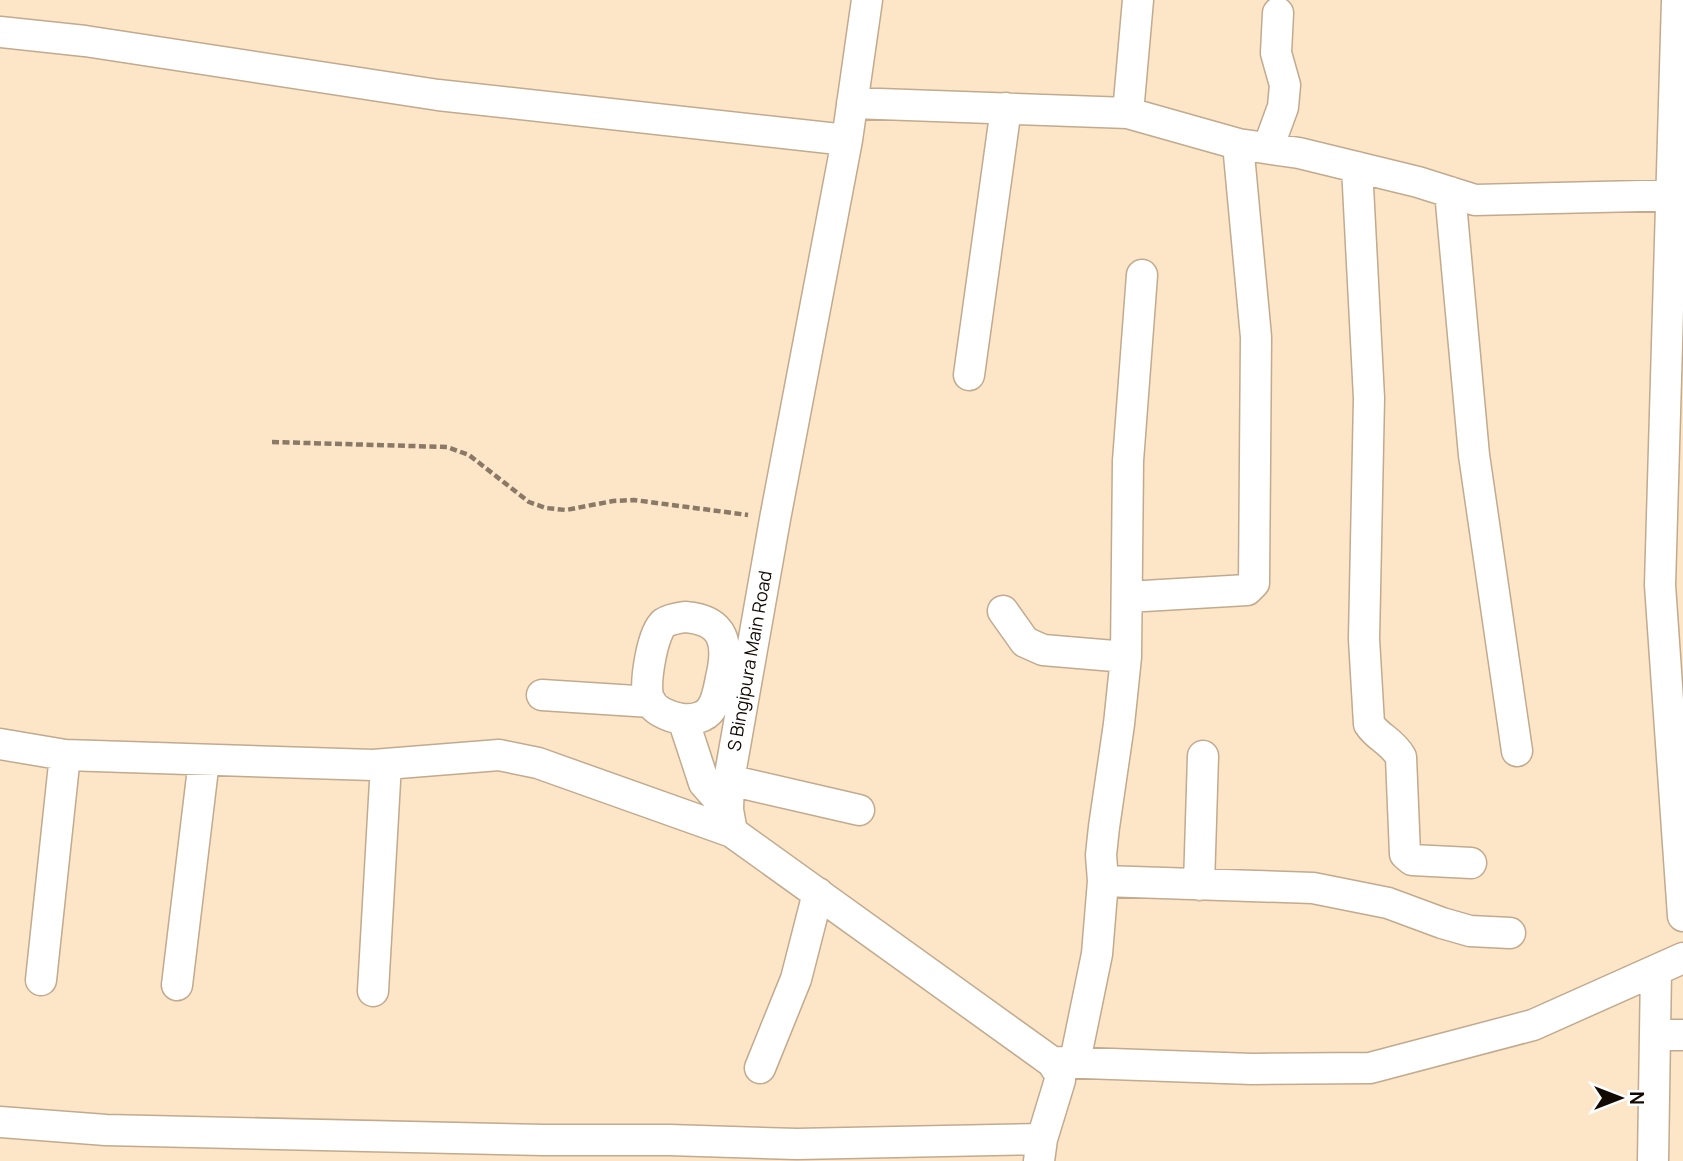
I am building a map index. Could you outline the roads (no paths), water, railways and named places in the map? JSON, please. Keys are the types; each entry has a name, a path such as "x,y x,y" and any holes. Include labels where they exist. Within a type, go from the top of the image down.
{"street":[{"name":"S Bingipura Main Road","path":"730,821 729,780 847,140 867,0"},
{"path":"1128,113 1138,0"},
{"path":"1676,0 1677,195 1660,585 1683,916"},
{"path":"1268,148 1283,107 1285,85 1276,53 1278,13"},
{"path":"0,32 85,41 438,95 847,140"},
{"path":"852,103 1128,113 1238,144 1357,167 1475,200 1677,195"},
{"path":"970,375 1006,108"},
{"path":"1127,597 1247,590 1254,583 1256,337 1238,144"},
{"path":"1357,167 1369,398 1364,639 1369,724 1374,732 1395,746 1401,757 1405,854 1412,860 1471,863"},
{"path":"1450,192 1474,455 1517,751"},
{"path":"0,1122 106,1130 1040,1150 1060,1080 1059,1073 1097,954 1103,881 1101,855 1126,657 1128,461 1142,275"},
{"path":"1003,611 1025,642 1043,650 1126,657"},
{"path":"685,617 706,621 722,635 725,645 722,676 710,711 699,718 683,719 668,716 654,707 648,696 651,648 655,635 663,624 685,617"},
{"path":"542,695 651,702"},
{"path":"683,719 704,783 730,821 818,893 1064,1061 1251,1069 1370,1068 1533,1025 1683,958"},
{"path":"0,744 65,755 386,765 499,755 538,763 730,821"},
{"path":"41,980 65,755"},
{"path":"1199,884 1203,756"},
{"path":"177,985 204,760"},
{"path":"373,991 386,765"},
{"path":"729,780 859,810"},
{"path":"1103,881 1313,888 1388,903 1470,931 1510,933"},
{"path":"760,1068 796,979 818,893"},
{"path":"1653,1161 1669,1035 1656,970"}]}
